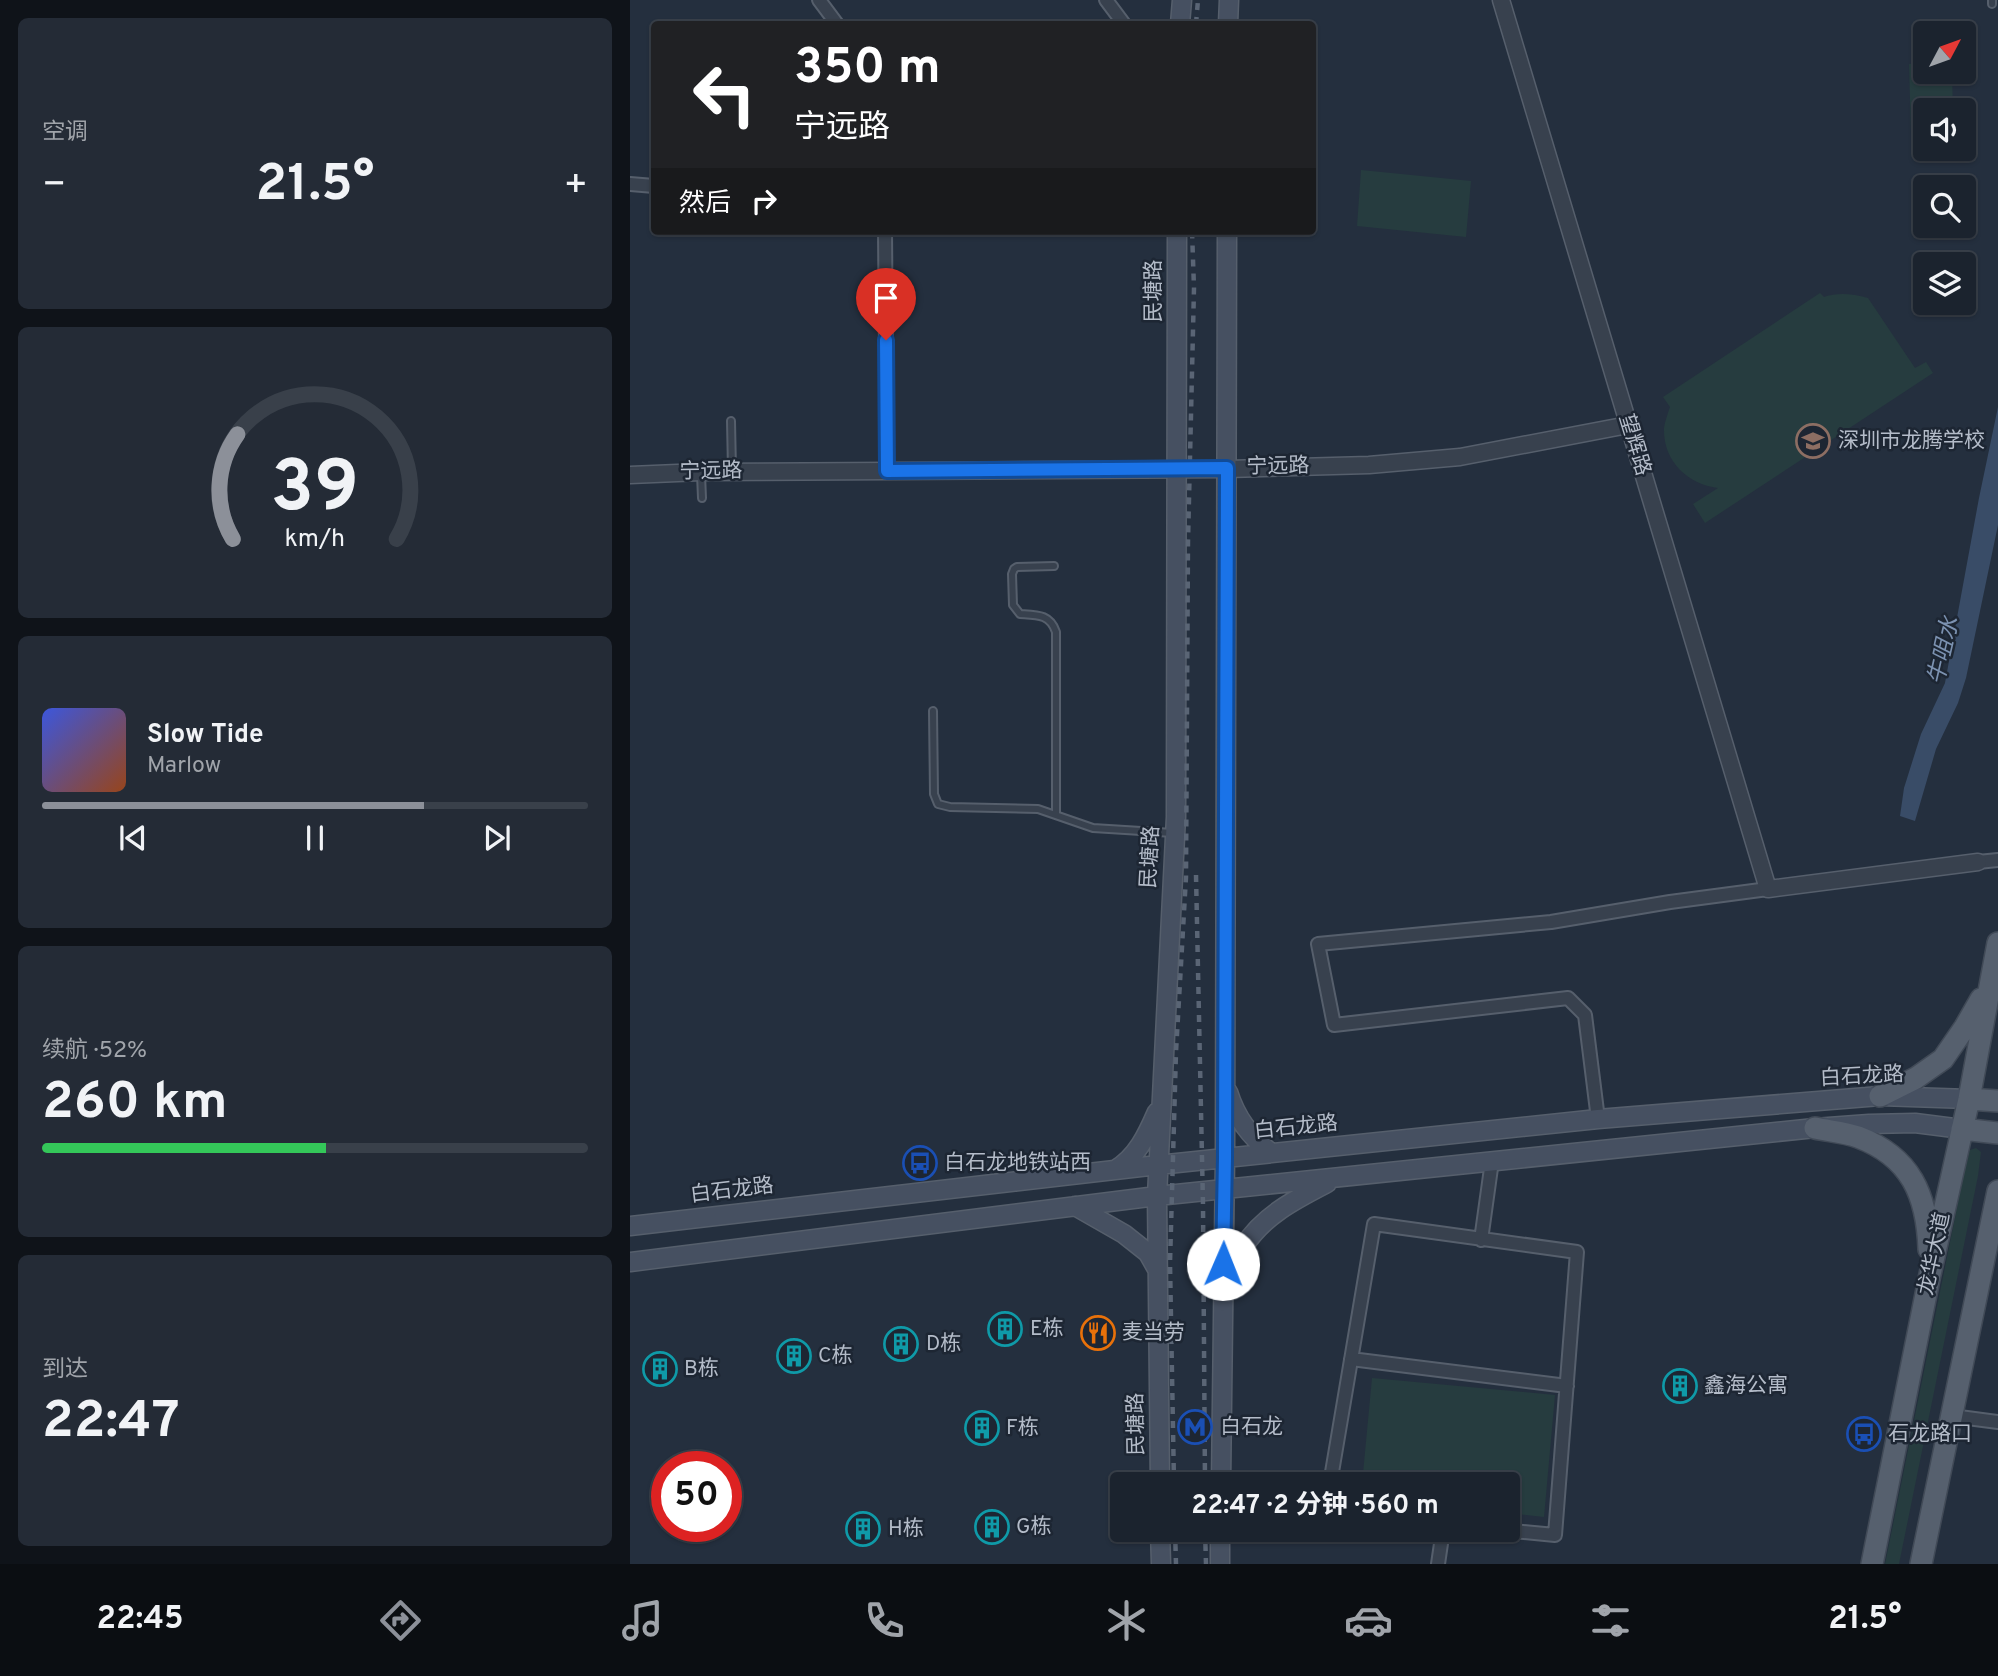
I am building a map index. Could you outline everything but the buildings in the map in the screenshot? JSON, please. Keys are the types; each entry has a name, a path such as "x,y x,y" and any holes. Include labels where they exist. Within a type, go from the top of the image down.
{"main road":[{"path":"1180,21 1182,0"},
{"path":"1228,21 1229,0"},
{"name":"民塘路","path":"1160,1472 1157,1196 1175,833 1177,235"},
{"path":"1221,1472 1225,1158 1227,235"},
{"name":"龙华大道","path":"1872,1564 1929,1279 1969,1099 1998,943"},
{"path":"1880,1096 1916,1078 1943,1059 1978,1005 1994,965"},
{"path":"1225,1080 1233,1106 1245,1128 1271,1153"},
{"name":"白石龙路","path":"630,1226 1158,1165 1598,1119 1880,1096 1969,1099"},
{"path":"1969,1099 1998,1101"},
{"path":"1114,1170 1124,1165 1137,1152 1161,1102"},
{"path":"630,1262 1157,1196 1815,1128 1915,1123 1998,1133"},
{"path":"1815,1128 1856,1136 1874,1144 1892,1155 1914,1181 1923,1201 1928,1226 1929,1279"},
{"path":"1222,1289 1245,1245 1261,1225 1284,1206 1337,1177"},
{"path":"1921,1564 1998,1191"},
{"path":"1075,1206 1124,1234 1148,1253 1158,1270"},
{"path":"1984,1257 1998,1228"},
{"path":"1160,1542 1161,1564"},
{"path":"1220,1542 1220,1564"}],"street":[{"path":"819,0 835,21"},
{"path":"1106,0 1122,21"},
{"name":"望辉路","path":"1501,0 1768,889"},
{"path":"630,184 651,186"},
{"path":"885,235 887,471"},
{"name":"宁远路","path":"630,475 1369,465 1460,457 1628,425"},
{"path":"1598,1119 1585,1015 1568,998 1334,1025 1318,944 1551,922 1670,902 1998,860"},
{"path":"1481,1240 1492,1161"},
{"path":"1332,1472 1374,1224 1577,1252 1555,1535 1520,1532"},
{"path":"1351,1359 1567,1386"},
{"path":"1952,1416 1998,1422"},
{"path":"1438,1564 1441,1542"}],"lane":[{"path":"731,421 732,472"},
{"path":"701,472 702,498"},
{"path":"1054,566 1017,567 1012,575 1013,605 1017,611 1020,614 1045,617 1056,632 1056,815"},
{"path":"933,711 934,794 938,804 950,807 1038,809 1093,828 1175,833"}],"green space":[{"path":"1909,64 1913,64 1913,84 1952,84 1953,98 1913,98 1911,134"},
{"path":"1361,170 1471,181 1466,237 1357,226"},
{"path":"1820,293 1824,297 1846,294 1868,298 1915,368 1926,362 1933,373 1705,523 1693,504 1718,488 1696,482 1672,460 1664,428 1670,407 1663,397"},
{"path":"1976,1148 1981,1152 1978,1176 1899,1564 1885,1564 1964,1173 1970,1150"},
{"path":"1372,1378 1555,1395 1544,1517 1520,1514 1520,1472 1363,1472"}],"water":[{"path":"1998,407 1998,525 1966,678 1958,703 1936,749 1915,821 1900,816 1904,788 1921,734 1945,683"}],"railway":[{"path":"1196,21 1198,0"},
{"path":"1174,1472 1170,1263 1176,1052 1186,877 1188,542 1194,288 1192,235"},
{"path":"1196,875 1205,1472"},
{"path":"1175,1542 1176,1564"},
{"path":"1205,1542 1206,1564"}],"place":[{"name":"深圳市龙腾学校","path":"1813,441"},
{"name":"白石龙地铁站西","path":"920,1163"},
{"name":"E栋","path":"1005,1329"},
{"name":"麦当劳","path":"1098,1333"},
{"name":"D栋","path":"901,1344"},
{"name":"C栋","path":"794,1356"},
{"name":"B栋","path":"660,1369"},
{"name":"鑫海公寓","path":"1680,1386"},
{"name":"白石龙","path":"1195,1427"},
{"name":"F栋","path":"982,1428"},
{"name":"石龙路口","path":"1864,1434"},
{"name":"G栋","path":"992,1527"},
{"name":"H栋","path":"863,1529"}],"route":[{"path":"886,340 887,471 1227,468 1223,1264"}],"water label":[{"name":"牛咀水","path":"1945,651"}]}
